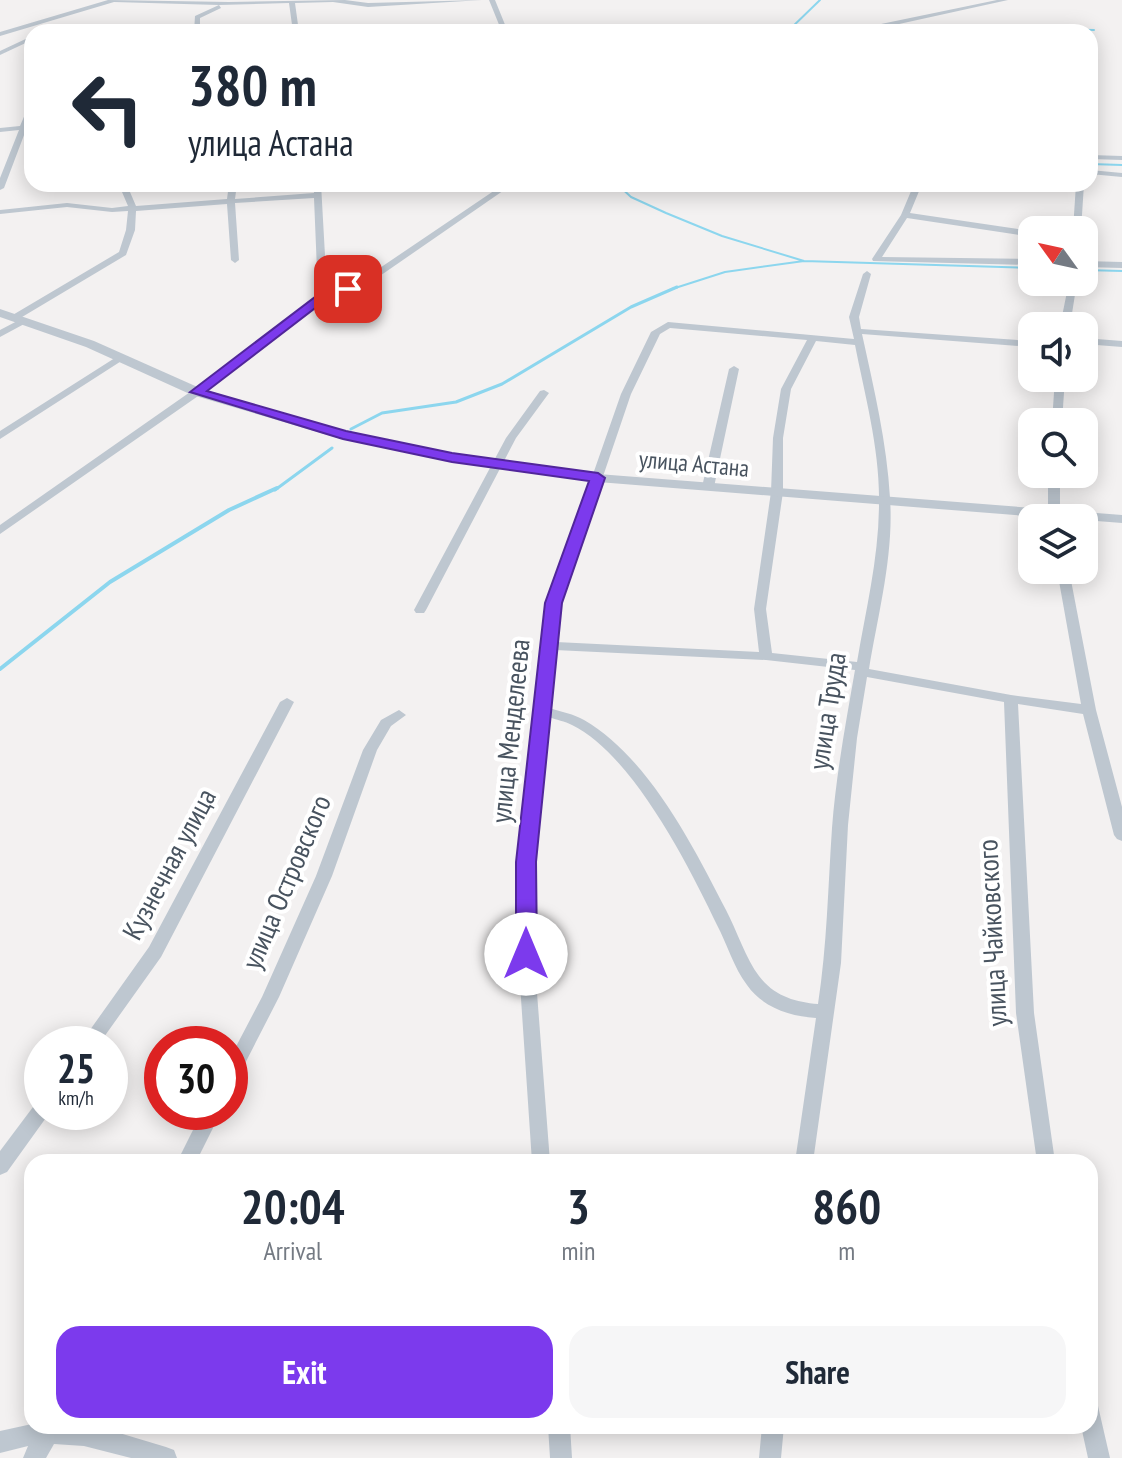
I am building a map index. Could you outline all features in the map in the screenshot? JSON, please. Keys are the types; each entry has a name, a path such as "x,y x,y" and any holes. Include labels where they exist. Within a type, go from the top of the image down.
{"street":[{"path":"36,24 113,0 229,4 336,0 368,5 479,0"},
{"path":"492,0 502,24"},
{"path":"891,24 1005,0"},
{"path":"292,1 295,24"},
{"path":"197,24 201,13 229,4"},
{"path":"57,24 65,16"},
{"path":"0,34 24,27"},
{"path":"0,53 24,42"},
{"path":"15,46 24,46"},
{"path":"0,188 24,122"},
{"path":"0,130 21,128"},
{"path":"1098,157 1122,158"},
{"path":"1098,173 1122,175"},
{"path":"0,334 123,253 132,208 132,200 126,192"},
{"path":"232,192 235,260"},
{"path":"0,530 197,392 323,296 371,278 497,192"},
{"path":"915,192 905,215 876,259 1018,262"},
{"path":"1078,216 1079,192"},
{"path":"0,212 67,205 112,210 317,195 323,296"},
{"path":"905,215 1018,232"},
{"path":"1098,264 1122,265"},
{"name":"улица Труда","path":"805,1154 836,922 840,825 850,738 883,549 885,500 878,432 857,337 855,303 867,274"},
{"name":"улица Астана","path":"0,313 121,358 197,392 343,435 499,464 598,478 1018,513"},
{"name":"улица Менделеева","path":"540,1154 526,954 526,862 554,603 626,394 656,332 681,325 813,338"},
{"path":"766,656 760,609 777,492 778,438 786,389 813,338 1018,343"},
{"path":"1098,342 1122,344"},
{"path":"0,436 121,358"},
{"path":"708,487 734,369"},
{"path":"420,610 511,438 544,393"},
{"name":"улица Астана","path":"1098,518 1122,519"},
{"path":"1066,584 1089,710 1122,835"},
{"path":"548,646 766,656 1089,710"},
{"name":"улица Чайковского","path":"1011,699 1025,1013 1045,1154"},
{"name":"Кузнечная улица","path":"102,1026 155,952 287,702"},
{"path":"544,711 577,718 604,738 671,820 753,981 772,1001 789,1009 825,1012"},
{"name":"улица Островского","path":"248,1038 324,876 370,750 386,723 399,715"},
{"path":"0,1166 27,1130"},
{"path":"190,1154 203,1130"},
{"path":"0,1442 29,1434"},
{"path":"34,1458 48,1434"},
{"path":"90,1434 166,1458"},
{"path":"560,1434 561,1458"},
{"path":"770,1458 772,1434"},
{"path":"1094,1434 1099,1458"}],"waterway":[{"path":"795,24 820,0"},
{"path":"1098,164 1122,165"},
{"path":"626,192 722,236 804,261"},
{"path":"674,289 725,272 804,261"},
{"path":"804,261 1018,268"},
{"path":"1098,270 1122,271"},
{"path":"351,429 382,413 456,402 502,384 631,307 674,289"},
{"path":"275,490 332,448"},
{"path":"0,669 110,582 229,510 277,488"}],"route":[{"path":"348,289 323,296 197,392 343,435 452,457 598,478 591,489 554,603 526,862 526,954"}]}
